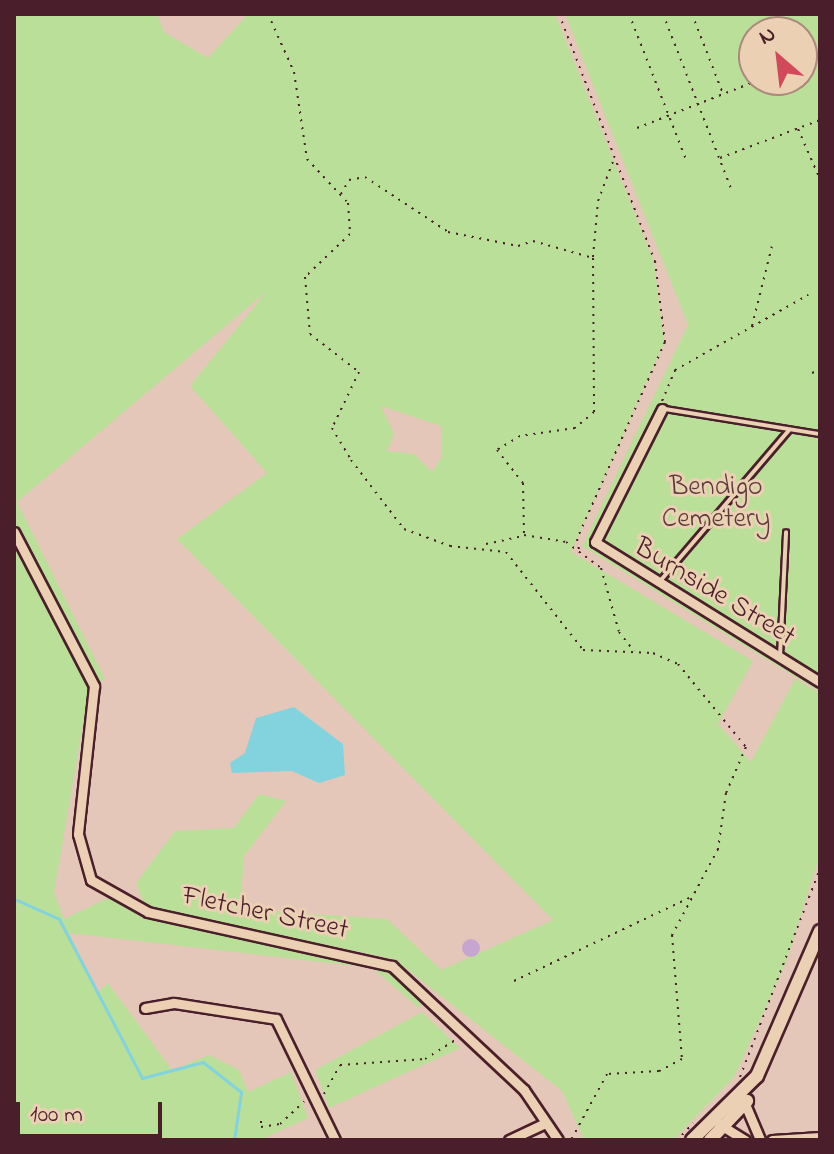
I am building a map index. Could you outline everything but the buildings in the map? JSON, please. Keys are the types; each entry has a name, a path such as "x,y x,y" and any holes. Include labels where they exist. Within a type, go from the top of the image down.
{"street":[{"name":"Burnside Street","path":"662,409 594,536 603,552 820,682"},
{"name":"Fletcher Street","path":"14,532 94,686 78,834 91,880 148,912 381,961 524,1090 543,1124 558,1140"},
{"path":"692,1140 715,1131 745,1104 795,1001 820,931"},
{"path":"145,1008 174,1003 276,1019 335,1140"},
{"path":"715,1131 757,1076"},
{"path":"745,1104 760,1140"},
{"path":"509,1140 543,1124"},
{"path":"715,1131 745,1140"},
{"path":"772,1140 820,1137"}],"lane":[{"path":"662,409 820,434"},
{"path":"656,585 789,430"},
{"path":"779,659 786,532"}],"path":[{"path":"268,14 294,72 307,159 340,195 350,234 305,277 310,334 359,372 332,428 404,529 450,546 483,545 524,535 566,542 609,581 619,632 635,653"},
{"path":"559,14 655,261 665,342 577,539 581,556"},
{"path":"629,14 687,162"},
{"path":"663,14 732,191"},
{"path":"692,14 723,94"},
{"path":"637,128 738,88"},
{"path":"719,158 820,120"},
{"path":"798,128 820,179"},
{"path":"524,535 523,483 497,450 520,436 575,428 594,412 593,258 598,201 615,156"},
{"path":"340,195 349,180 365,177 448,232 518,246 533,241 593,258"},
{"path":"752,327 772,246"},
{"path":"662,409 675,370 808,295"},
{"path":"812,373 820,370"},
{"path":"483,545 506,552 583,650 635,653 678,664 746,747 726,793 718,849 691,898 671,946 682,1059 666,1070 607,1074 571,1140"},
{"path":"734,1085 771,1010 820,869"},
{"path":"514,981 691,898"},
{"path":"323,1095 340,1065 430,1058 463,1034"},
{"path":"319,1084 330,1084"},
{"path":"261,1121 261,1127 280,1124 304,1102"},
{"path":"685,1140 682,1130 695,1121"}],"green space":[{"path":"14,14 157,14 164,32 208,58 248,14 555,14 654,262 664,343 571,552 753,661 718,724 751,762 795,679 820,694 820,854 785,965 734,1077 673,1140 584,1140 562,1091 394,959 145,907 136,883 175,831 234,828 259,794 286,801 244,856 240,909 387,919 441,970 553,920 177,539 267,473 190,386 267,291 17,502 105,679 89,689 54,892 64,919 108,898 138,912 396,971 423,1002 419,1008 372,968 69,933 97,993 108,983 172,1070 209,1055 239,1070 248,1092 291,1072 308,1118 260,1140 14,1140","holes":["381,406 441,426 441,458 432,472 414,454 387,451 394,434"]},
{"name":"Bendigo Cemetery","path":"565,14 820,14 820,692 582,546 688,325"},
{"path":"422,1012 460,1048 329,1108 315,1070"}],"water":[{"path":"294,707 343,744 345,775 319,783 292,771 232,773 230,763 245,753 256,718"}],"waterway":[{"path":"17,900 59,919 142,1078 203,1062 241,1092 234,1140"}]}
